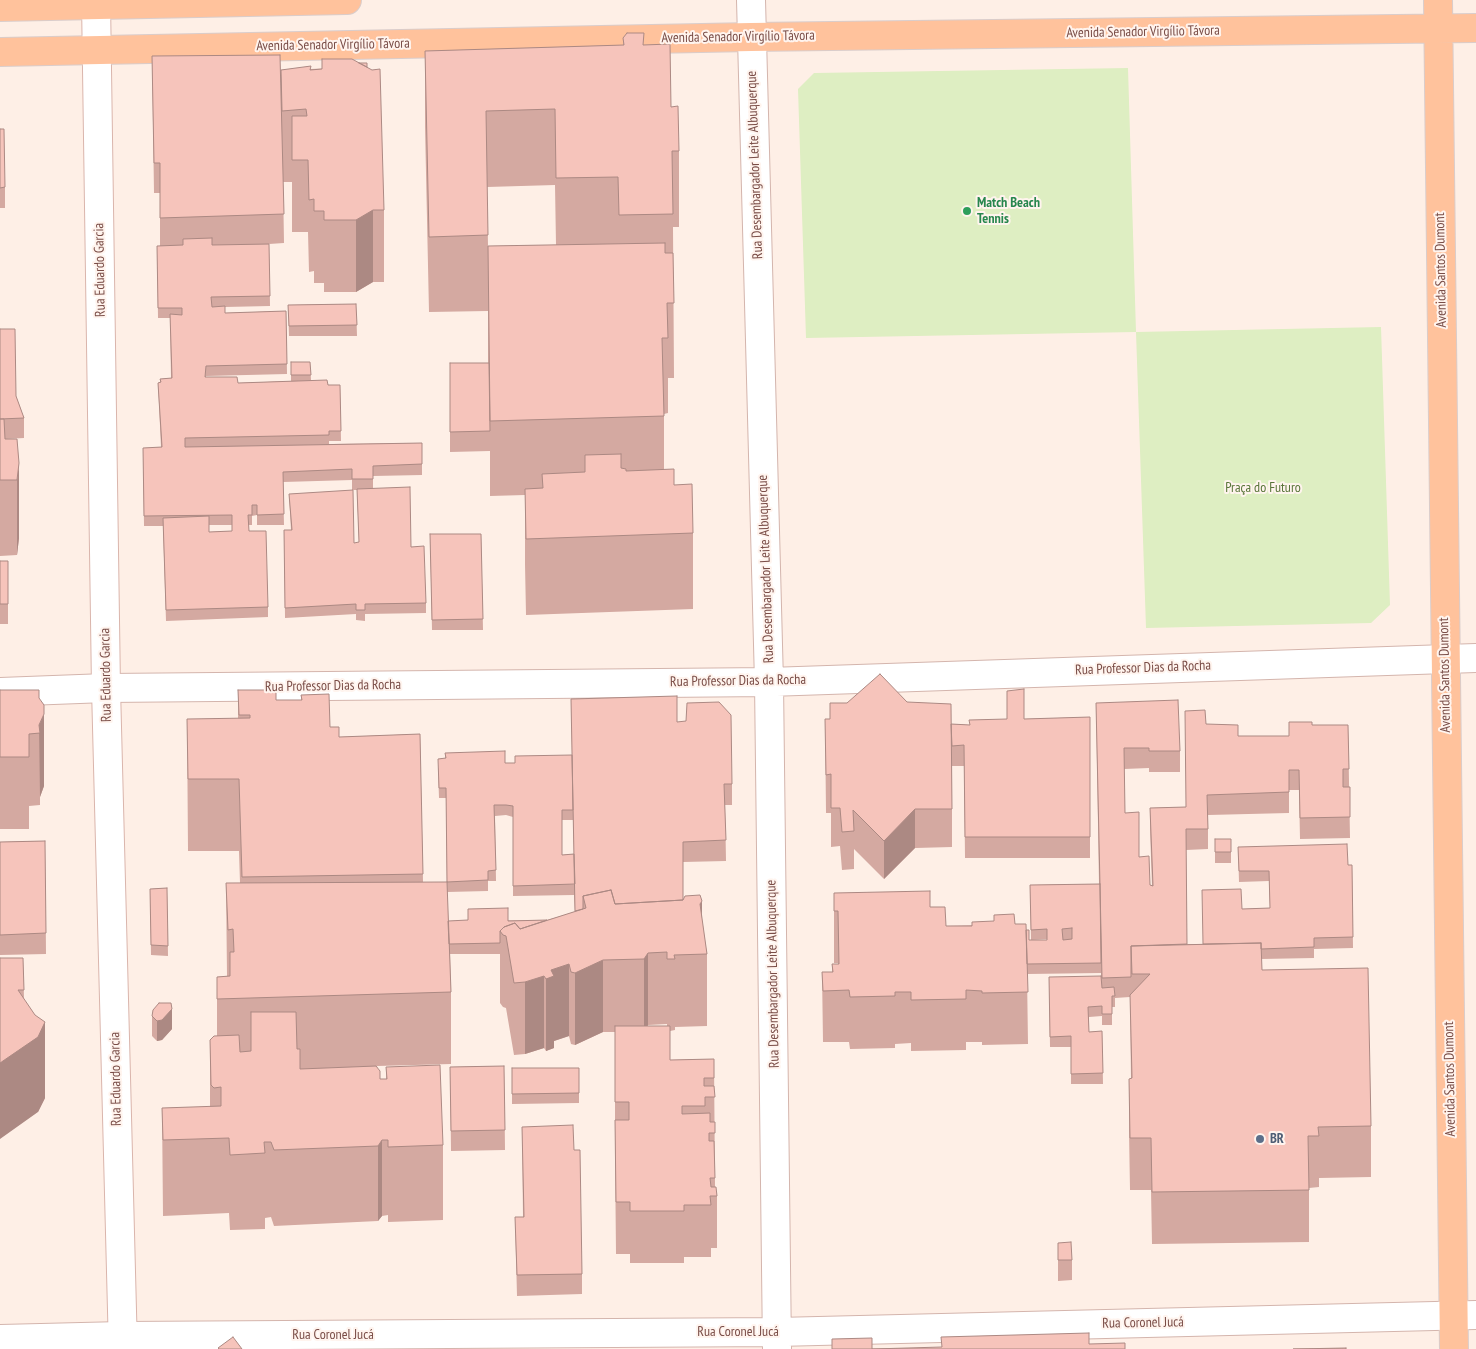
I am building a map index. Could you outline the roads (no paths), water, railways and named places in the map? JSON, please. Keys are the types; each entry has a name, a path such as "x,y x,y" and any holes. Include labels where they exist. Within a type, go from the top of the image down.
{"main road":[{"path":"0,8 96,3 347,0"},
{"name":"Avenida Santos Dumont","path":"1438,0 1445,658 1465,1315 1454,1349"},
{"name":"Avenida Senador Virgílio Távora","path":"0,52 752,37 1476,28"}],"street":[{"name":"Rua Desembargador Leite Albuquerque","path":"750,0 769,682 777,1340"},
{"name":"Rua Eduardo Garcia","path":"96,3 106,688 123,1342"},
{"name":"Rua Professor Dias da Rocha","path":"0,692 106,688 769,682 1476,658"},
{"name":"Rua Coronel Jucá","path":"0,1339 123,1342 777,1340 1465,1315"}],"place":[{"name":"Match Beach Tennis","path":"967,211"},
{"name":"BR","path":"1260,1139"}],"park label":[{"name":"Praça do Futuro","path":"1263,488"}]}
